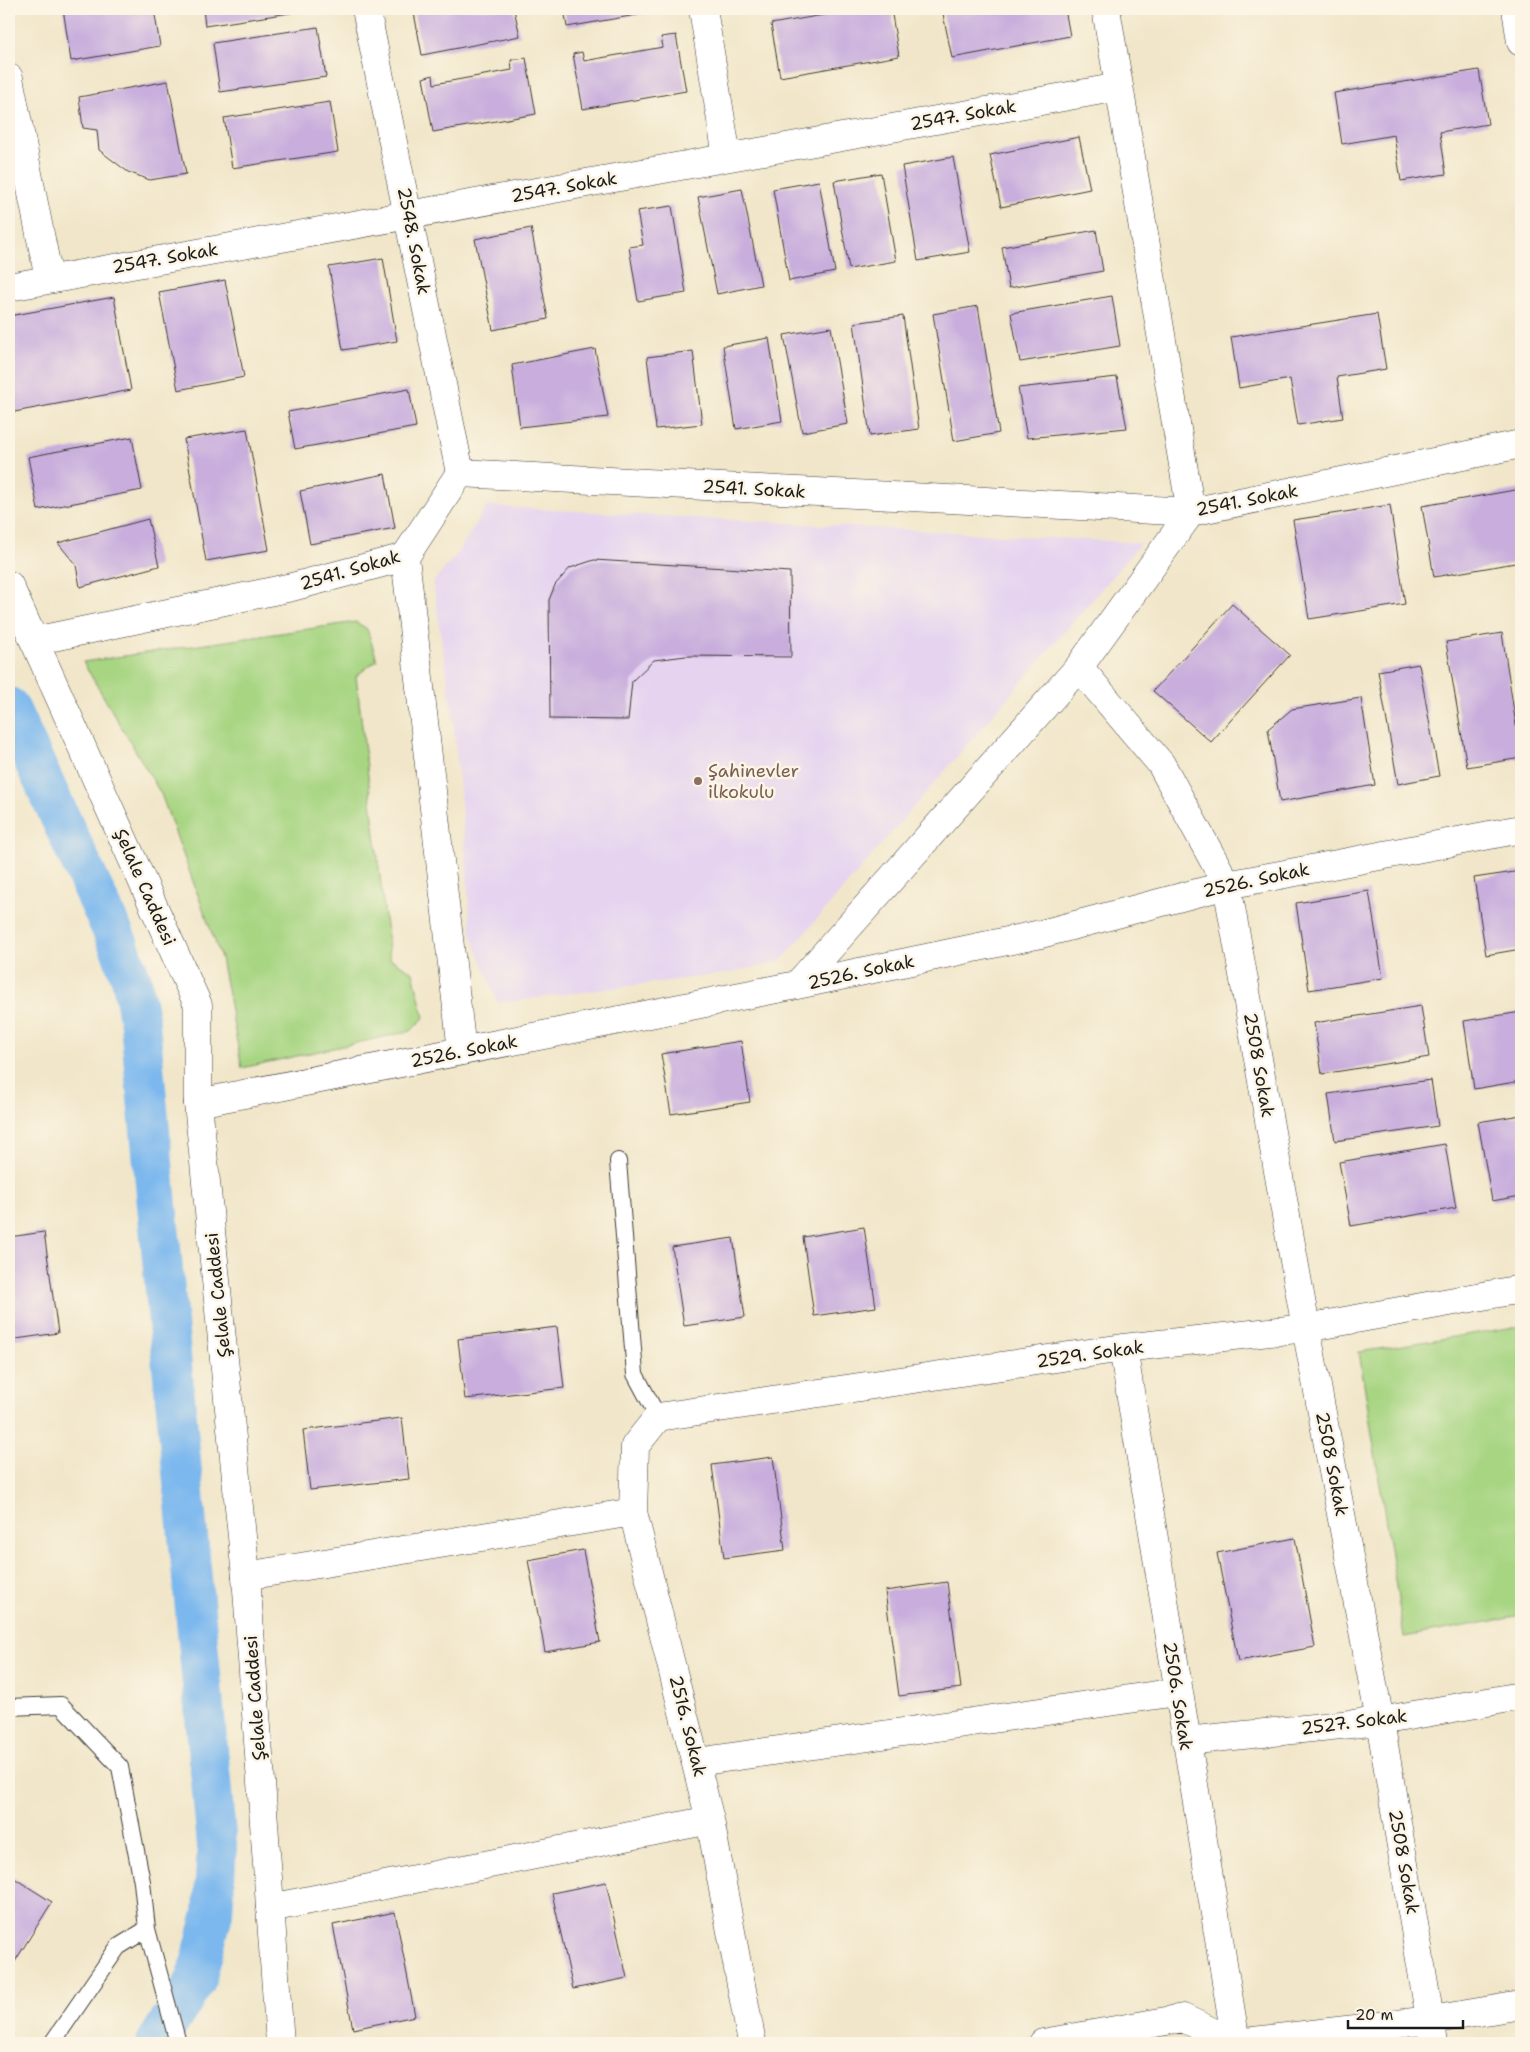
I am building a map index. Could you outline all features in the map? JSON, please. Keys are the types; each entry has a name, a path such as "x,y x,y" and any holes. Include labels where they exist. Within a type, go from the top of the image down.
{"street":[{"name":"2548. Sokak","path":"366,9 460,473"},
{"path":"703,9 727,157"},
{"path":"797,985 1079,667 1191,512 1106,9"},
{"path":"1516,9 1521,42"},
{"path":"9,78 49,280"},
{"name":"2547. Sokak","path":"9,286 1119,87"},
{"name":"2541. Sokak","path":"34,641 292,587 405,557 460,473 1191,512 1521,444"},
{"path":"405,557 462,1051"},
{"name":"Şelale Caddesi","path":"9,585 198,1005 198,1103 246,1576 280,2043"},
{"name":"2508 Sokak","path":"1079,667 1161,764 1226,885 1306,1328 1380,1721 1432,2032"},
{"name":"2526. Sokak","path":"198,1103 797,985 1041,934 1226,885 1521,829"},
{"name":"2529. Sokak","path":"658,1417 1123,1348 1306,1328 1521,1289"},
{"name":"2506. Sokak","path":"1123,1348 1177,1692 1236,2043"},
{"name":"2516. Sokak","path":"658,1417 635,1446 633,1512 710,1820 752,2043"},
{"path":"246,1576 633,1512"},
{"path":"697,1762 1177,1692"},
{"name":"2527. Sokak","path":"1186,1741 1380,1721 1521,1696"},
{"path":"270,1908 710,1820"},
{"path":"1042,2043 1183,2018 1236,2043 1432,2032 1521,2006"}],"lane":[{"path":"618,1160 635,1374 658,1417"},
{"path":"9,1707 61,1705 120,1767 142,1882 147,1929 178,2043"},
{"path":"52,2043 118,1947 147,1929"}],"shaded area":[{"name":"Şahinevler ilkokulu","path":"487,506 1141,543 781,961 730,973 498,1003 471,934 453,718 433,582 456,555"}],"green space":[{"path":"356,622 367,629 377,660 356,676 390,959 413,972 424,1018 411,1031 242,1068 221,958 161,794 83,662"},
{"path":"1521,1326 1521,1616 1404,1637 1359,1352"}],"building":[{"path":"63,9 154,9 160,46 71,61"},
{"path":"203,9 309,9 309,10 205,26"},
{"path":"439,9 514,9 520,36 422,55 414,13"},
{"path":"564,9 665,9 665,10 567,27"},
{"path":"858,9 891,9 899,56 780,77 771,24"},
{"path":"942,9 1065,9 1070,36 952,58"},
{"path":"318,27 326,77 220,92 213,43"},
{"path":"676,35 686,91 583,109 573,54 582,52 584,61 663,47 661,37"},
{"path":"526,58 536,114 433,132 423,78 433,75 434,84 512,70 511,60"},
{"path":"1479,70 1488,124 1440,132 1446,174 1401,181 1394,135 1342,144 1334,93"},
{"path":"168,81 186,174 150,180 128,172 99,150 97,130 83,128 79,97"},
{"path":"330,102 338,152 232,168 224,118"},
{"path":"1079,137 1090,189 1001,207 990,155"},
{"path":"953,157 970,252 918,261 902,166"},
{"path":"881,173 896,261 849,269 834,181"},
{"path":"819,181 835,272 789,281 773,189"},
{"path":"742,189 761,285 717,294 698,197"},
{"path":"672,206 686,293 638,301 629,247 643,245 637,211"},
{"path":"531,228 548,319 493,330 475,239"},
{"path":"1096,230 1103,271 1009,288 1002,247"},
{"path":"383,258 397,341 343,350 329,267"},
{"path":"225,280 244,377 178,390 159,292"},
{"path":"1112,296 1120,346 1020,362 1011,313"},
{"path":"114,297 131,390 9,413 9,316"},
{"path":"978,306 999,433 954,441 933,314"},
{"path":"1377,314 1386,369 1337,377 1343,418 1298,425 1290,379 1239,388 1231,337"},
{"path":"903,316 919,429 870,436 854,323"},
{"path":"831,327 848,424 802,432 784,335"},
{"path":"769,338 782,421 736,429 723,346"},
{"path":"595,349 608,417 520,427 512,365"},
{"path":"693,351 702,424 656,429 647,357"},
{"path":"1117,377 1127,428 1027,438 1018,388"},
{"path":"409,389 416,427 295,449 288,412"},
{"path":"247,429 269,550 206,561 184,439"},
{"path":"132,437 142,490 38,510 28,457"},
{"path":"385,474 395,528 310,544 300,491"},
{"path":"1521,489 1521,562 1434,577 1422,506"},
{"path":"1390,505 1405,604 1309,619 1293,520"},
{"path":"148,519 159,566 80,587 76,565 58,543"},
{"path":"594,560 790,572 791,657 686,656 654,660 632,681 628,720 550,719 549,600 555,585 570,568"},
{"path":"1232,604 1290,655 1211,742 1153,691"},
{"path":"1502,633 1521,758 1467,767 1446,642"},
{"path":"1419,664 1439,776 1398,784 1378,671"},
{"path":"1361,698 1375,785 1280,802 1268,729 1292,709"},
{"path":"1521,871 1521,949 1486,955 1474,878"},
{"path":"1369,891 1383,978 1309,990 1296,903"},
{"path":"1421,1006 1429,1057 1322,1074 1314,1023"},
{"path":"1521,1012 1521,1081 1474,1089 1464,1021"},
{"path":"741,1041 750,1102 671,1114 661,1054"},
{"path":"1431,1080 1438,1126 1335,1141 1328,1094"},
{"path":"1521,1115 1521,1196 1492,1201 1478,1122"},
{"path":"1445,1144 1456,1208 1351,1226 1339,1162"},
{"path":"864,1227 876,1307 814,1316 803,1237"},
{"path":"44,1232 58,1333 9,1340 9,1237"},
{"path":"733,1238 745,1317 684,1326 672,1247"},
{"path":"557,1327 564,1388 465,1399 458,1339"},
{"path":"402,1418 409,1479 310,1490 303,1430"},
{"path":"773,1457 785,1550 724,1558 712,1465"},
{"path":"1295,1538 1315,1647 1238,1661 1217,1553"},
{"path":"583,1550 600,1642 545,1652 528,1560"},
{"path":"947,1582 961,1688 899,1696 885,1591"},
{"path":"9,1875 52,1902 9,1971"},
{"path":"606,1882 627,1978 573,1989 552,1893"},
{"path":"395,1912 415,2016 353,2029 333,1925"}],"waterway":[{"path":"9,707 118,943 132,981 140,1024 217,1845 213,1913 196,1980 156,2043"}],"place":[{"name":"Şahinevler ilkokulu","path":"698,781"}]}
